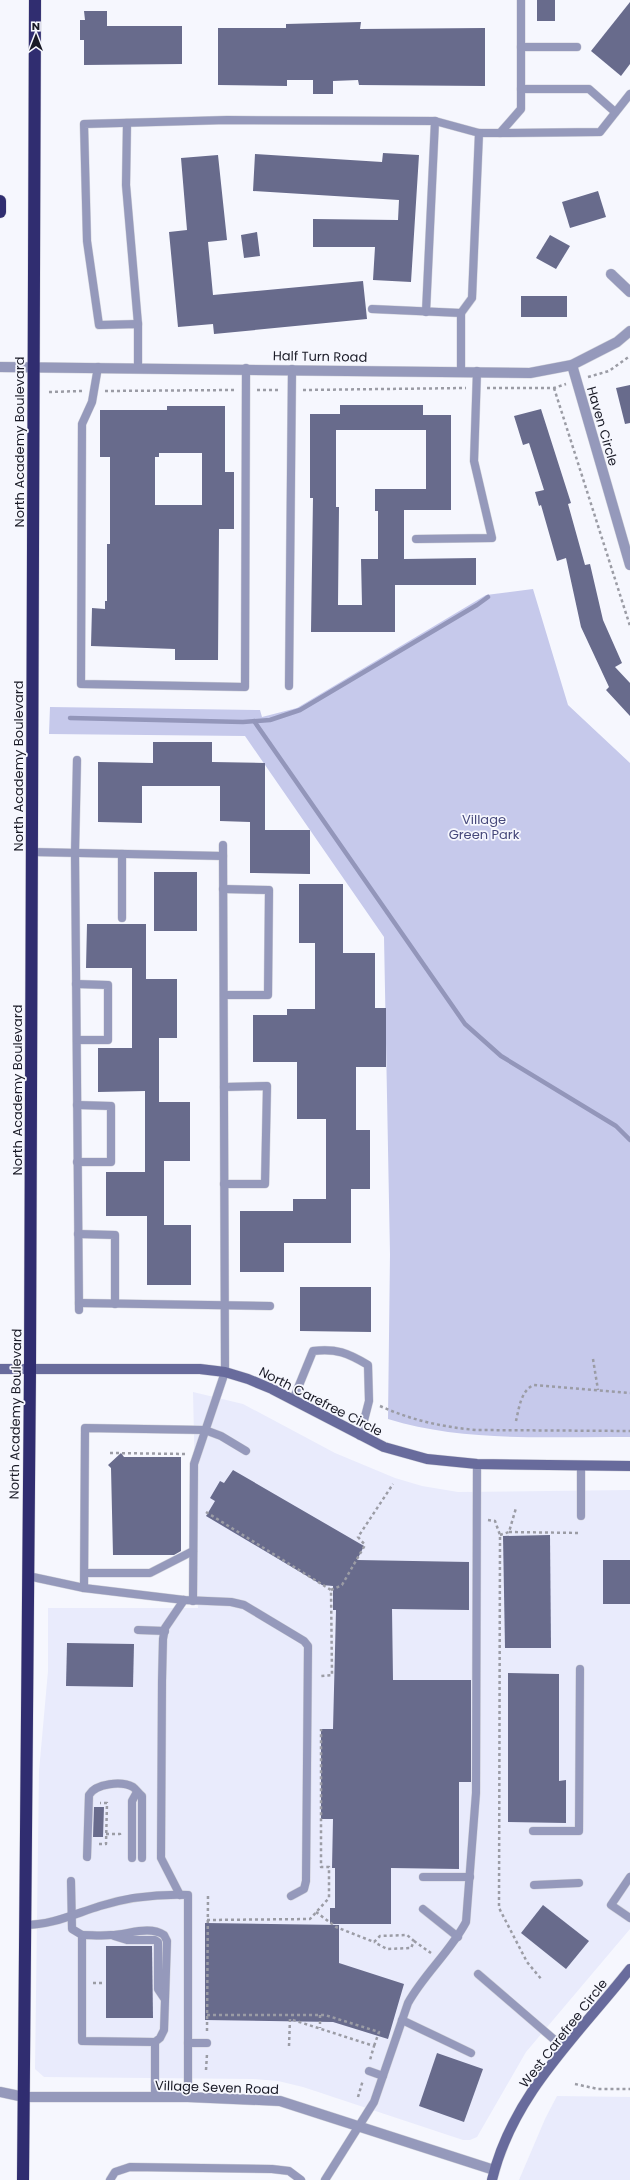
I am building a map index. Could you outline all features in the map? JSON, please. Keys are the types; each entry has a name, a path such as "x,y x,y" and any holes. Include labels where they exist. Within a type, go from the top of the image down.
{"highway":[{"name":"North Academy Boulevard","path":"23,2180 24,1925 30,1369 35,0"},
{"path":"0,201 0,212"}],"main road":[{"name":"North Carefree Circle","path":"0,1369 200,1369 225,1372 254,1382 293,1400 360,1436 384,1447 403,1453 452,1463 630,1466"},
{"name":"West Carefree Circle","path":"493,2175 502,2145 519,2112 535,2086 564,2048 630,1969"}],"street":[{"path":"611,274 630,292"},
{"name":"Half Turn Road","path":"0,367 246,368 530,373 572,364 617,342 630,331"},
{"name":"Haven Circle","path":"572,364 630,565"},
{"name":"Village Seven Road","path":"0,2092 24,2097 188,2097 280,2101 493,2175"}],"lane":[{"path":"500,133 521,109 521,0"},
{"path":"521,47 577,47"},
{"path":"521,89 589,89 615,112"},
{"path":"138,324 99,325 87,241 84,124 227,120 435,121 479,133 600,132 630,94"},
{"path":"426,312 435,121"},
{"path":"127,123 126,185 138,324 138,367"},
{"path":"461,371 461,313 472,298 479,133"},
{"path":"372,310 461,313"},
{"path":"98,367 92,402 82,424 81,684 245,687 246,368"},
{"path":"289,686 292,369"},
{"path":"416,539 492,538 474,461 477,371"},
{"path":"77,760 75,853 78,1307 115,1304 270,1306"},
{"path":"193,1601 193,1476 197,1455 225,1372 223,845"},
{"path":"32,852 223,856"},
{"path":"122,854 122,918"},
{"path":"223,889 269,890 268,995 224,995"},
{"path":"76,984 108,985 108,1040 77,1040"},
{"path":"224,1087 266,1086 266,1184 224,1184"},
{"path":"77,1105 111,1106 111,1162 77,1162"},
{"path":"78,1234 115,1234 115,1304"},
{"path":"293,1400 313,1351 331,1349 353,1356 368,1365 369,1401 360,1436"},
{"path":"84,1588 86,1428 205,1430 221,1436 246,1451"},
{"path":"326,2180 374,2102 408,2003 416,1989 458,1938 466,1922 476,1793 477,1464"},
{"path":"581,1466 581,1516"},
{"path":"85,1573 150,1573 193,1551"},
{"path":"28,1576 84,1588 193,1601 232,1602 244,1605 304,1641 308,1646 306,1880 304,1889 291,1896"},
{"path":"180,1895 170,1871 161,1858 162,1667 165,1631 184,1600"},
{"path":"138,1630 165,1631"},
{"path":"533,1831 579,1831 580,1669"},
{"path":"87,1857 88,1803 91,1791 102,1784 128,1785 134,1788 142,1796 142,1858"},
{"path":"132,1858 132,1801 137,1792"},
{"path":"423,1877 470,1877"},
{"path":"630,1877 611,1906 630,1918"},
{"path":"71,1880 72,1928 82,1935 113,1935 126,1932 156,1932 164,1935 167,1941 163,2034 155,2042 155,2097"},
{"path":"534,1885 579,1883"},
{"path":"24,1925 43,1925 122,1900 158,1894 188,1895 188,2097"},
{"path":"423,1909 458,1938"},
{"path":"82,1935 82,2040 155,2042"},
{"path":"478,1974 564,2048"},
{"path":"402,2020 471,2053"},
{"path":"188,2043 207,2043"},
{"path":"367,2071 383,2076"},
{"path":"110,2180 115,2172 130,2167 272,2169 290,2171 300,2180"}],"path":[{"path":"49,392 554,388 609,371 630,356"},
{"path":"554,388 630,626"},
{"path":"593,1359 598,1390"},
{"path":"516,1421 523,1396 527,1388 534,1385 630,1393"},
{"path":"379,1406 408,1418 450,1428 500,1431 630,1431"},
{"path":"110,1453 197,1455"},
{"path":"331,1590 342,1585 365,1545 358,1538 393,1484"},
{"path":"509,1532 516,1508"},
{"path":"204,1511 331,1590"},
{"path":"488,1521 495,1521 500,1535 499,1908 528,1962 542,1980"},
{"path":"500,1535 509,1532 581,1533"},
{"path":"320,1682 320,1675 332,1675 331,1590"},
{"path":"208,1920 310,1919 329,1898 329,1867 322,1867 321,1721"},
{"path":"87,1844 106,1844 107,1803 88,1803"},
{"path":"106,1834 120,1834"},
{"path":"206,2070 208,1895"},
{"path":"316,1912 336,1928 374,1942 388,1949 411,1948 414,1941"},
{"path":"374,1942 380,1936 407,1935 441,1958"},
{"path":"90,1983 105,1983"},
{"path":"207,2015 332,2016 379,2032 358,2097"},
{"path":"320,2015 320,2028"},
{"path":"289,2046 290,2019 374,2046"},
{"path":"575,2084 598,2089 630,2089"}],"shaded area":[{"path":"193,1392 243,1404 335,1453 395,1478 422,1486 458,1492 630,1490 630,1929 526,2052 477,2137 470,2140 463,2140 303,2087 278,2081 253,2079 44,2077 35,2069 39,1771 48,1671 48,1608 198,1608"},
{"path":"557,2096 630,2097 630,2180 519,2180 545,2119"}],"green space":[{"name":"Village Green Park","path":"533,589 568,705 630,763 630,1437 508,1437 477,1435 417,1427 388,1419 390,1254 384,937 245,736 49,734 50,707 260,710 262,717 297,708 486,595"}],"building":[{"path":"537,0 555,0 555,21 537,21"},
{"path":"630,2 630,64 621,76 591,51"},
{"path":"84,11 107,11 107,26 182,26 182,64 84,65 84,40 80,40 80,20 85,20"},
{"path":"361,22 360,29 485,28 485,86 359,85 358,80 333,81 333,94 313,94 313,80 287,80 287,86 218,85 218,28 286,28 286,24"},
{"path":"383,153 419,155 411,282 373,280 375,247 313,247 313,219 398,220 399,200 253,191 255,154 382,162"},
{"path":"218,155 227,240 208,242 213,295 363,281 367,319 214,334 213,324 178,327 169,232 187,230 181,158"},
{"path":"598,191 606,217 570,228 562,202"},
{"path":"257,232 260,256 244,258 241,235"},
{"path":"550,235 570,246 556,269 536,258"},
{"path":"521,296 567,296 567,317 521,317"},
{"path":"630,385 630,423 625,424 616,388"},
{"path":"340,405 423,405 423,415 451,415 451,510 404,510 404,559 476,558 476,585 395,585 395,632 311,632 313,498 310,498 310,414 340,414","holes":["336,430 426,430 426,489 375,489 375,511 378,511 378,559 361,559 362,605 338,605 339,507 336,507"]},
{"path":"167,406 225,406 225,472 234,472 234,529 219,529 218,660 175,660 175,649 91,646 92,608 105,609 105,601 107,601 107,544 110,544 110,457 100,457 100,410 167,410","holes":["159,453 202,453 202,505 155,505 155,457 159,457"]},
{"path":"541,409 571,503 568,504 585,565 590,564 603,620 622,663 615,667 630,683 630,716 606,690 609,687 581,627 566,558 557,561 541,505 539,506 535,492 544,490 529,443 523,445 514,416"},
{"path":"153,742 212,742 212,762 265,763 265,830 310,830 310,874 250,873 250,822 220,821 220,786 142,786 142,823 98,822 98,762 153,763"},
{"path":"154,872 197,872 197,931 154,931"},
{"path":"299,884 343,884 343,953 375,953 375,1008 386,1008 386,1067 356,1067 356,1130 370,1130 370,1189 351,1189 351,1243 284,1243 284,1272 240,1272 240,1211 293,1211 293,1199 326,1199 326,1119 297,1119 297,1062 253,1062 253,1015 287,1015 287,1009 315,1009 315,943 299,943"},
{"path":"87,924 146,924 146,979 177,979 177,1038 159,1038 159,1102 190,1102 190,1161 164,1161 164,1225 191,1225 191,1285 147,1285 147,1216 106,1216 106,1172 145,1172 145,1091 98,1092 98,1048 132,1048 132,968 86,968"},
{"path":"300,1287 371,1287 371,1332 300,1331"},
{"path":"121,1453 124,1457 181,1457 181,1551 174,1555 113,1555 111,1468 108,1465"},
{"path":"233,1470 364,1546 357,1560 469,1562 469,1610 392,1609 393,1680 471,1680 471,1782 459,1782 459,1869 391,1868 391,1924 330,1924 330,1908 335,1908 335,1868 332,1868 333,1819 321,1819 321,1729 333,1729 336,1610 333,1610 333,1586 322,1585 206,1516 215,1501 210,1498 220,1481 224,1483"},
{"path":"550,1535 551,1648 505,1648 503,1536"},
{"path":"603,1560 630,1560 630,1604 603,1604"},
{"path":"67,1643 134,1644 133,1687 66,1686"},
{"path":"508,1673 559,1674 559,1781 566,1780 566,1823 508,1822"},
{"path":"94,1807 104,1807 103,1837 93,1837"},
{"path":"543,1905 589,1941 566,1969 521,1933"},
{"path":"205,1923 339,1925 339,1963 404,1984 388,2039 333,2022 205,2020"},
{"path":"106,1946 152,1946 153,2018 106,2018"},
{"path":"437,2053 483,2069 464,2122 419,2106"}],"waterway":[{"path":"70,718 243,722 270,720 300,710 488,597"},
{"path":"254,721 465,1024 501,1056 616,1126 630,1140"}]}
